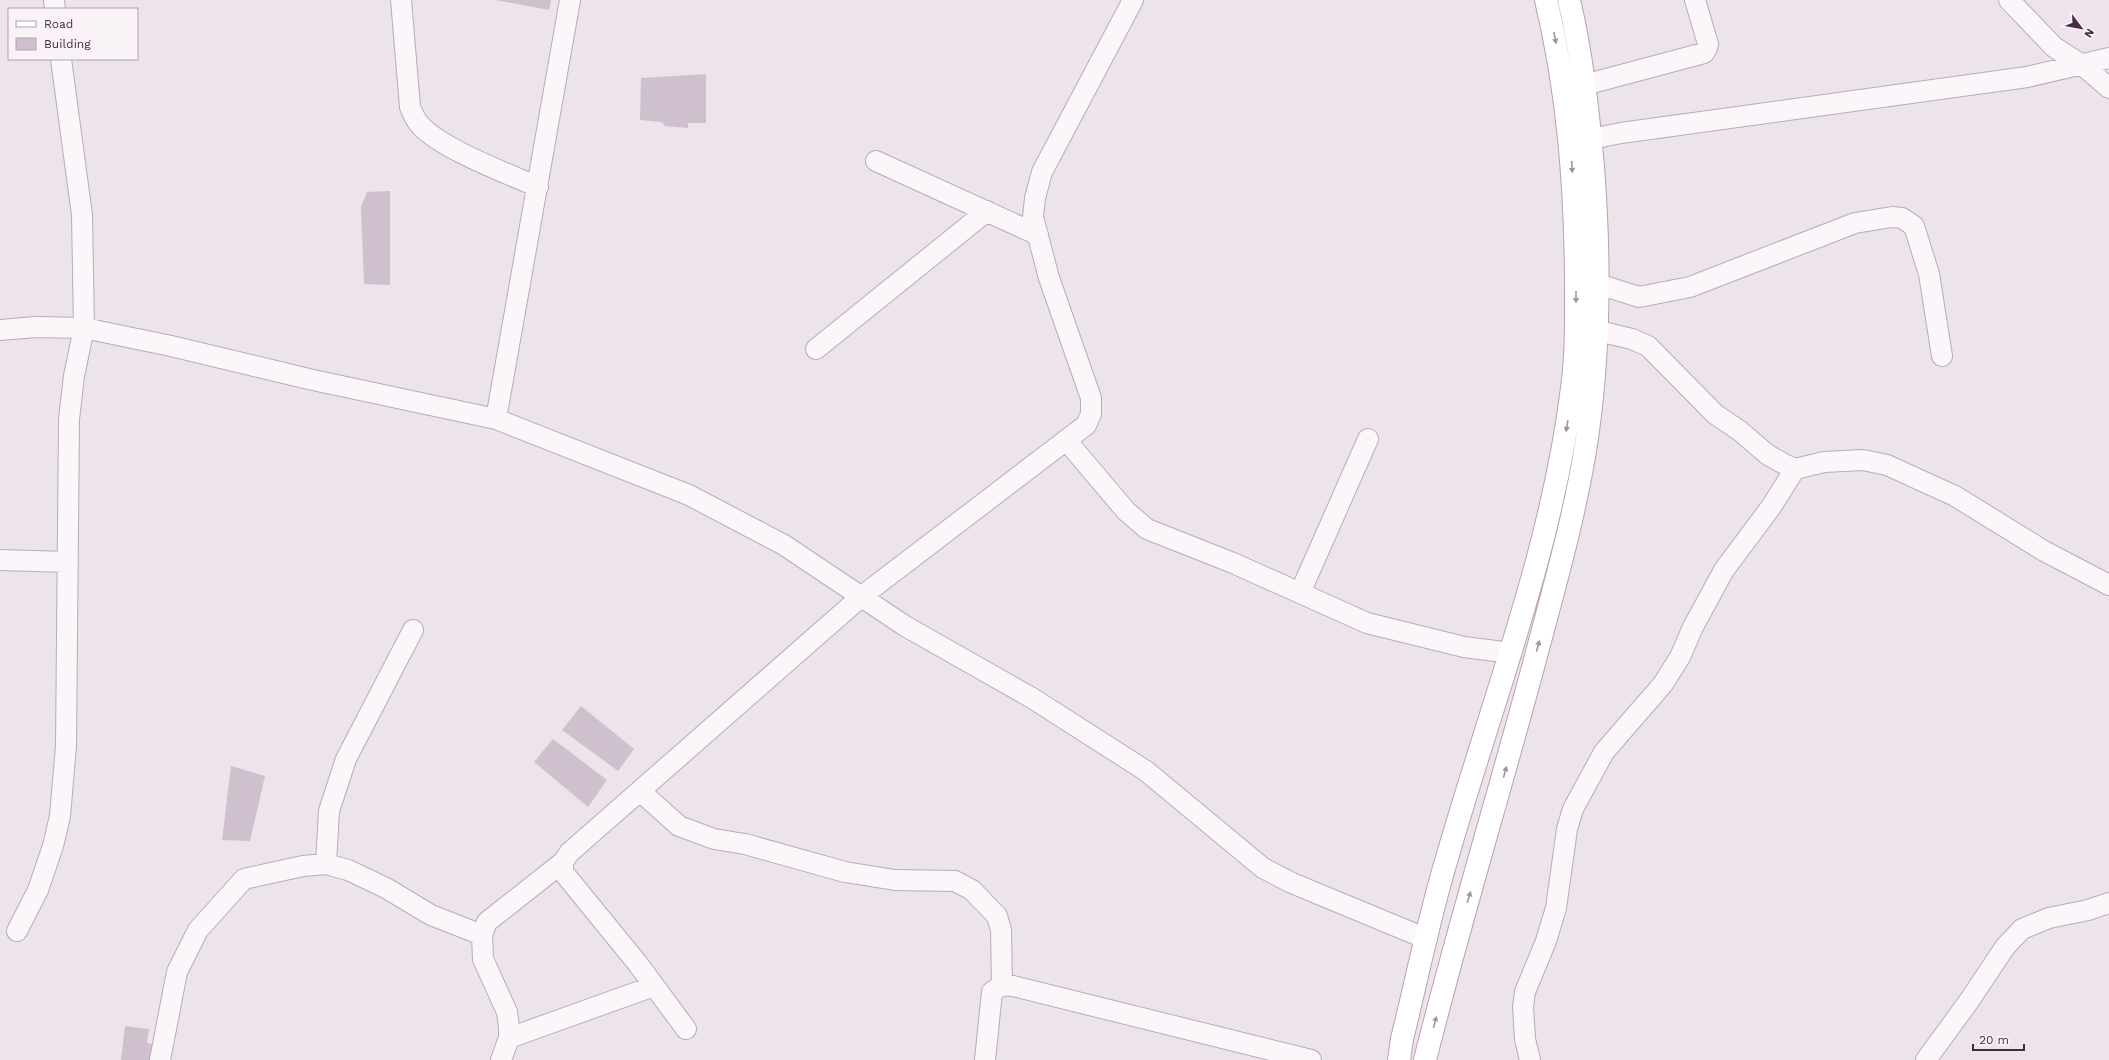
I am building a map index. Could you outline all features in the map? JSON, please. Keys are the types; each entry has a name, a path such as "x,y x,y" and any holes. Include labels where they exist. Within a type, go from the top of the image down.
{"main road":[{"path":"1399,1060 1402,1039 1446,859 1511,653 1552,506 1568,424 1576,342 1576,236 1571,146 1556,39 1546,0"},
{"path":"1425,1060 1444,985 1500,789 1572,520 1587,438 1598,331 1598,233 1584,85 1578,38 1569,0"}],"street":[{"path":"401,0 410,106 417,121 430,133 458,152 538,187"},
{"path":"496,419 570,0"},
{"path":"501,1060 509,1038 507,1012 483,959 482,935 487,922 563,862 569,853 862,596 1086,425 1091,414 1091,398 1049,278 1033,217 1035,198 1042,172 1133,0"},
{"path":"1584,85 1704,53 1708,48 1708,44 1696,0"},
{"path":"2010,0 2054,47 2082,64 2109,88"},
{"path":"1590,139 1621,133 2027,77 2109,58"},
{"path":"17,931 38,890 53,846 60,816 66,746 69,419 74,376 84,328 82,216 61,60"},
{"path":"876,161 1038,235"},
{"path":"816,349 987,212"},
{"path":"1598,284 1639,297 1690,286 1855,223 1892,217 1902,218 1914,226 1929,274 1942,356"},
{"path":"0,330 84,328 171,346 313,380 496,419 689,495 784,545 905,626 1032,698 1146,771 1263,868 1299,886 1427,939"},
{"path":"1598,331 1632,339 1648,346 1715,414 1740,431 1768,455 1795,469 1824,462 1863,460 1887,465 1955,496 2044,551 2109,585"},
{"path":"1300,593 1368,439"},
{"path":"1066,440 1126,511 1147,529 1233,563 1367,623 1464,647 1511,653"},
{"path":"1530,1060 1525,1039 1523,1007 1525,992 1546,941 1556,908 1567,829 1573,809 1604,752 1663,684 1680,657 1693,627 1724,570 1771,506 1795,469"},
{"path":"0,560 68,562"},
{"path":"326,864 328,811 346,759 413,630"},
{"path":"640,791 679,826 714,838 745,844 845,872 895,880 955,881 972,890 997,916 1001,930 1002,985"},
{"path":"563,862 563,872 654,986 686,1029"},
{"path":"160,1060 177,972 198,930 244,879 303,866 326,864 348,870 386,888 431,915 482,935"},
{"path":"1926,1060 1969,1001 2005,947 2022,929 2049,918 2088,910 2109,903"},
{"path":"986,1060 992,992 1002,985 1013,986 1311,1060"},
{"path":"509,1038 654,986"}],"building":[{"path":"496,0 551,0 549,10"},
{"path":"706,74 706,123 688,123 688,128 665,126 662,122 640,120 641,78"},
{"path":"390,191 390,285 364,284 361,207 367,192"},
{"path":"581,706 634,749 618,771 562,730"},
{"path":"553,739 607,780 588,807 534,762"},
{"path":"231,766 265,776 250,841 222,840"},
{"path":"125,1026 149,1029 147,1043 161,1045 159,1060 121,1060"}]}
